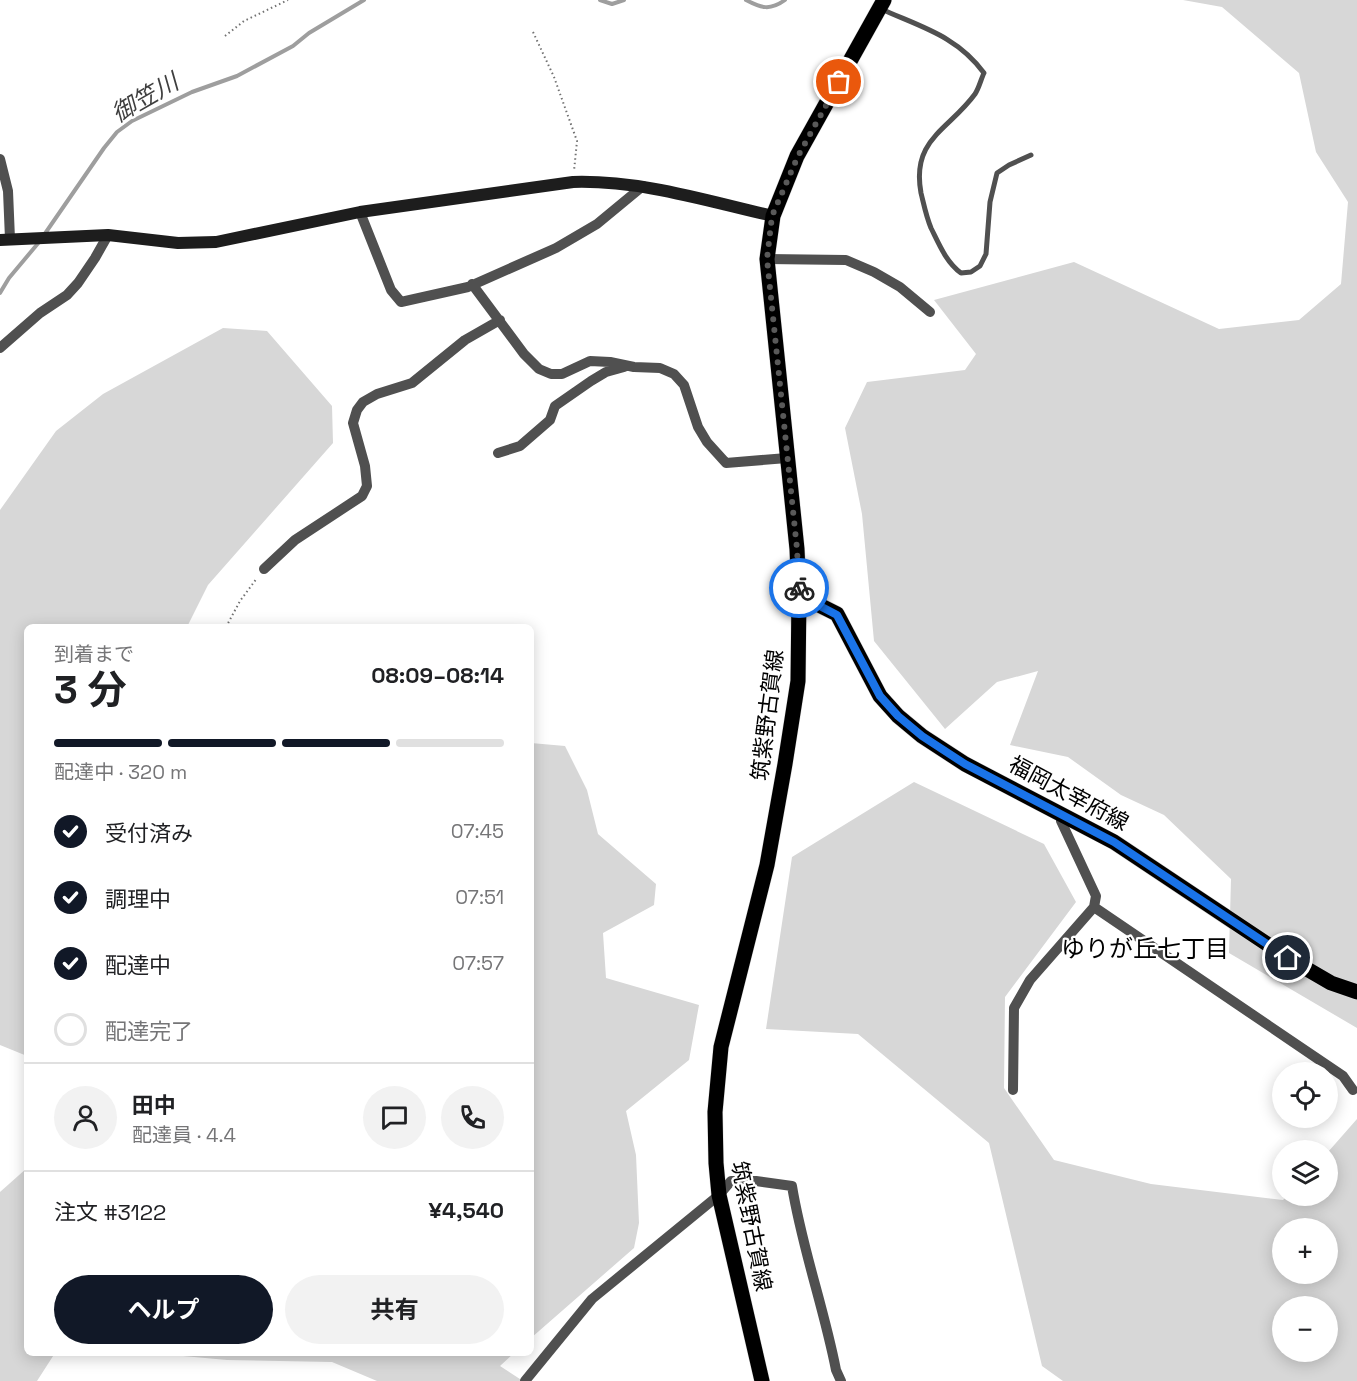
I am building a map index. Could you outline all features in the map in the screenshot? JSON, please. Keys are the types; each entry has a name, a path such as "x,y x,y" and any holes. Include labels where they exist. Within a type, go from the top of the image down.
{"main road":[{"name":"筑紫野古賀線","path":"762,1381 719,1195 715,1112 720,1047 766,865 798,681 797,549 767,259 772,216 798,156 882,4"},
{"name":"福岡太宰府線","path":"799,595 837,615 880,696 898,716 922,736 965,764 1114,842 1288,958 1331,983 1357,992"}],"street":[{"path":"0,159 8,191 5,240 25,237 108,235 178,243 216,242 360,212 573,182 602,181 643,186 772,216"},
{"path":"360,212 392,290 401,302 472,285 566,242 597,224 643,186"},
{"path":"0,348 40,313 67,295 78,283 108,235"},
{"path":"767,259 846,260 900,287 930,312"},
{"path":"472,285 524,354 539,369 551,374 562,374 590,361 660,368 674,374 684,385 698,427 707,442 726,463 786,458"},
{"path":"264,568 295,540 362,496 367,486 365,466 353,423 357,410 363,402 377,394 412,383 465,340 500,320"},
{"path":"498,453 520,446 550,420 555,406 591,381 606,372 627,366"},
{"path":"1013,1090 1014,1008 1029,980 1094,906 1096,896 1061,821 1063,814"},
{"path":"1094,906 1343,1076 1353,1090"},
{"path":"525,1381 591,1299 719,1195 731,1181 792,1185 797,1217 822,1306 836,1370 841,1381"}],"lane":[{"path":"882,4 952,40 973,57 984,73 976,92 932,138 922,155 919,169 926,216 940,248 955,268 962,273 970,272 980,266 986,254 990,202 997,173 1031,155"}],"path":[{"path":"225,36 244,21 288,0"},
{"path":"533,32 554,77 577,141 573,182"},
{"path":"228,624 240,601 264,568"}],"shaded area":[{"path":"1183,0 1357,0 1357,1028 1229,953 1231,879 1164,815 1121,795 1068,757 1010,745 1038,671 997,682 945,729 874,641 862,514 845,428 867,382 965,370 976,354 934,300 1074,262 1219,329 1299,320 1341,284 1348,202 1316,152 1299,73 1222,7"},
{"path":"223,328 267,331 332,406 333,443 208,585 188,624 24,624 24,1055 0,1045 0,510 56,431 103,394"},
{"path":"534,743 565,746 587,790 598,834 656,884 654,905 603,933 606,978 699,1005 689,1060 626,1111 636,1155 639,1223 634,1248 534,1335"},
{"path":"914,782 1044,844 1076,902 1005,997 1004,1088 1054,1160 1151,1184 1272,1199 1272,1206 1338,1206 1338,1141 1357,1119 1357,1381 1063,1381 1042,1366 989,1143 858,1034 766,1029 792,857"},
{"path":"24,1171 24,1356 53,1356 37,1381 0,1381 0,1192"},
{"path":"183,1356 511,1356 500,1366 523,1381 377,1381 332,1362 227,1360"}],"waterway":[{"name":"御笠川","path":"44,235 117,132 132,121 192,92 237,76 293,46 309,33 364,0"},
{"name":"御笠川","path":"600,0 612,4 624,0"},
{"name":"御笠川","path":"746,0 766,7 775,6 785,0"},
{"name":"御笠川","path":"0,293 9,278 40,241"}],"way so far":[{"path":"799,588 767,259 772,216 798,156 839,82"}],"district":[{"name":"ゆりが丘七丁目","path":"1145,949"}],"route":[{"path":"799,588 799,595 837,615 880,696 898,716 922,736 965,764 1114,842 1288,958"}]}
